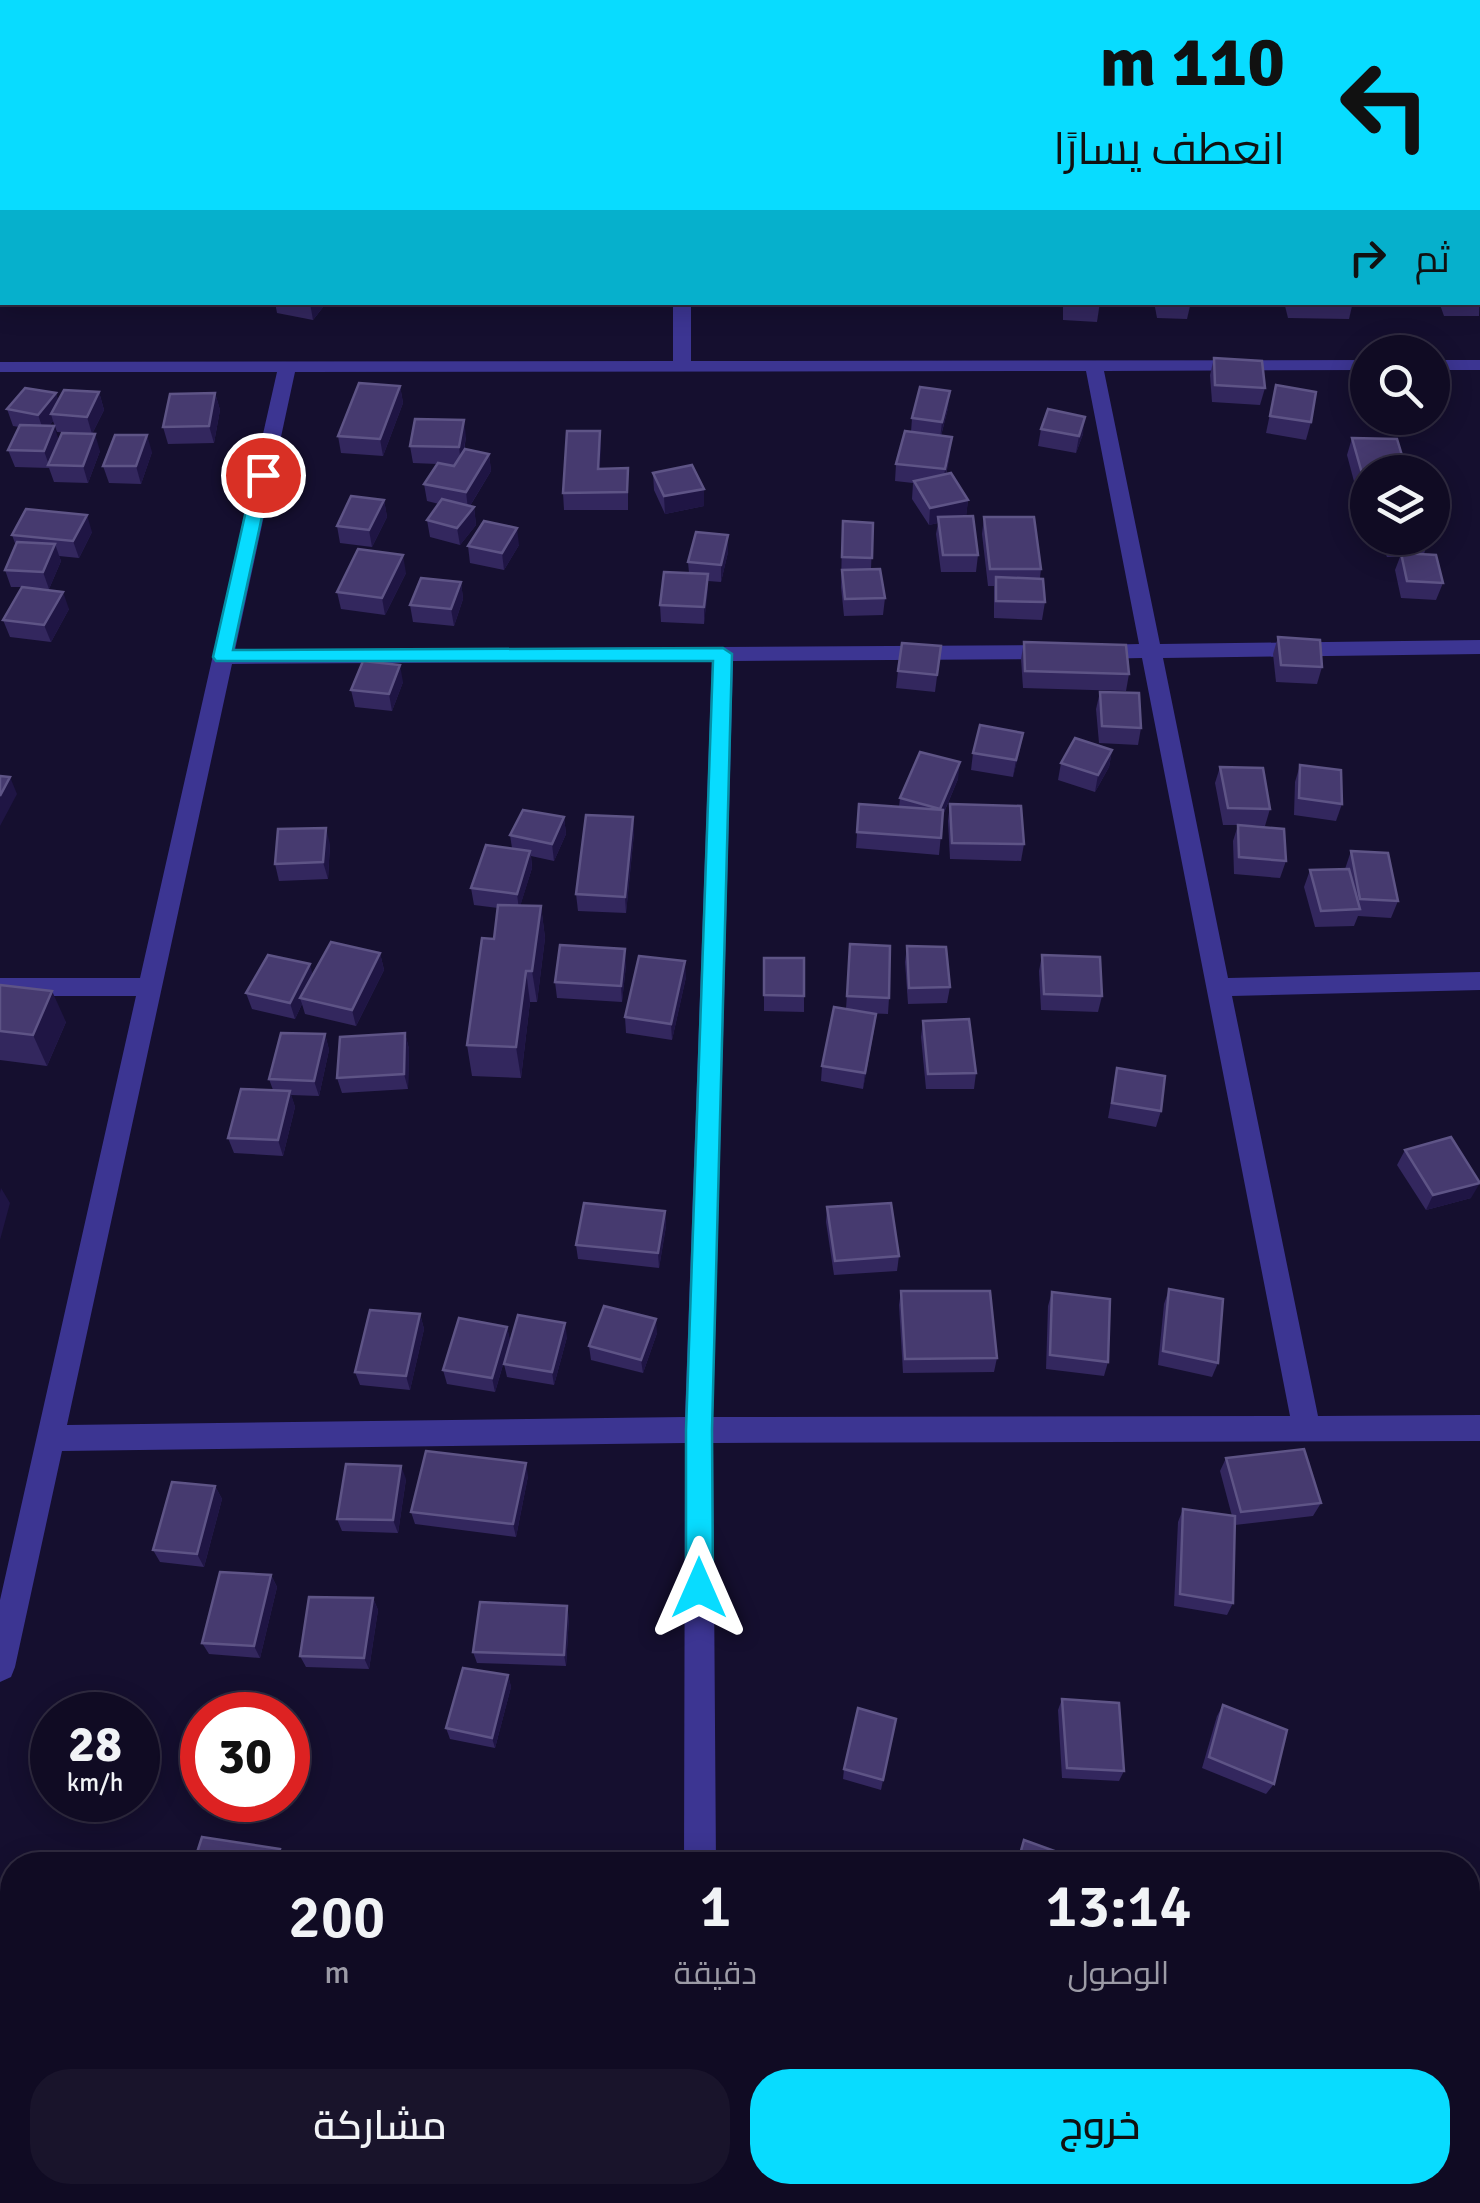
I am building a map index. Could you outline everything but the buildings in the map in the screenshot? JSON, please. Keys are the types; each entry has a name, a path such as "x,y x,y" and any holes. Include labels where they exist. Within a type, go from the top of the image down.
{"street":[{"path":"682,305 682,366"},
{"path":"0,366 1350,365"},
{"path":"1450,365 1480,365"},
{"path":"0,1667 287,366"},
{"path":"1094,366 1306,1428"},
{"path":"222,657 1480,647"},
{"path":"700,1852 699,1430 723,654"},
{"path":"1218,987 1480,981"},
{"path":"0,987 150,987"},
{"path":"50,1438 699,1430 1480,1428"}],"route":[{"path":"263,475 222,657 723,654 699,1430 699,1588"}]}
